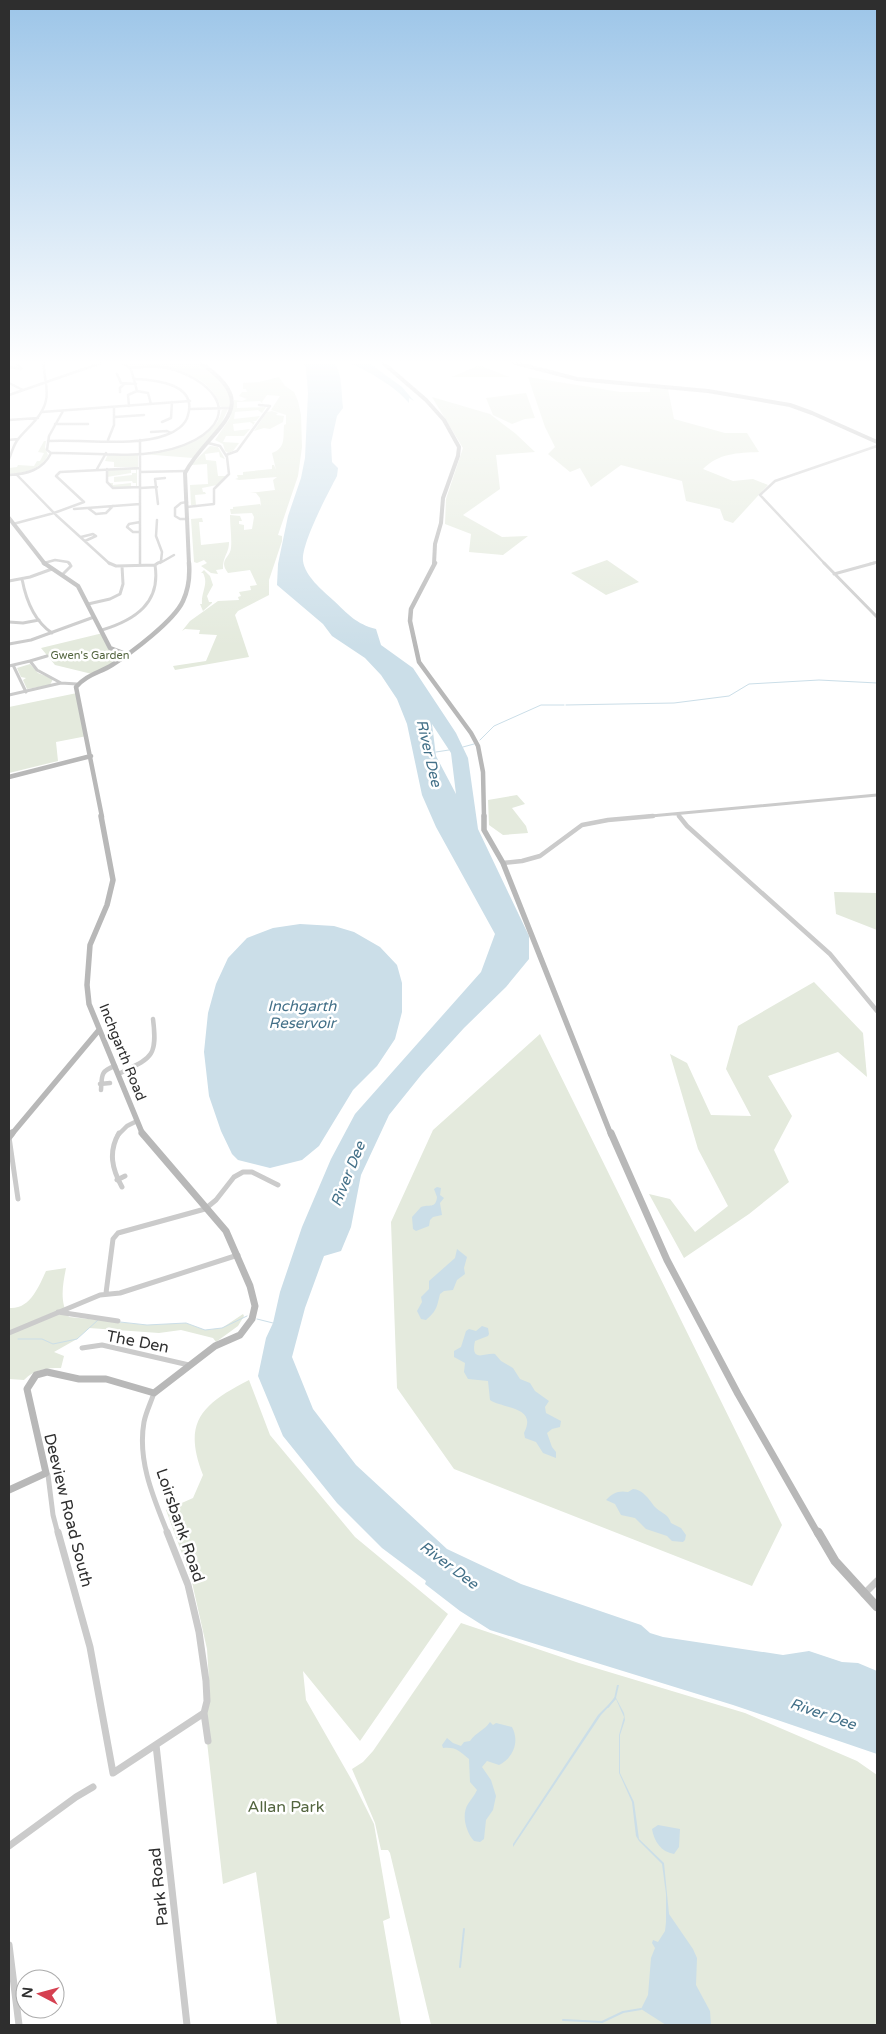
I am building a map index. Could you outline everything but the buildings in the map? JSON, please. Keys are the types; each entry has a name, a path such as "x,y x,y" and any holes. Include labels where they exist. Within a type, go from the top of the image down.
{"street":[{"path":"9,475 17,475 42,466 49,457"},
{"path":"97,469 104,457"},
{"path":"140,457 140,564"},
{"path":"30,661 37,670 61,683 76,686 92,674 111,666 178,610 190,579 186,471 197,457"},
{"path":"188,519 180,519 175,516 175,508 180,503 187,505 215,504 214,489 229,474 226,457"},
{"path":"458,457 443,498 441,523 435,544 436,562 411,609 410,621 419,662 471,733 478,746 483,772 484,830 502,863 619,1153 667,1260 790,1487 835,1561 864,1595 877,1607"},
{"path":"846,457 775,482 760,495 877,617"},
{"path":"126,654 110,648 78,586 44,563 10,520 54,513 84,502 59,480 56,476 58,473 70,470 97,469 186,471"},
{"path":"107,469 106,482 113,488 157,487"},
{"path":"17,475 54,513 110,564 122,566 157,564 174,555"},
{"path":"165,478 156,479 158,502 165,499"},
{"path":"65,510 140,504"},
{"path":"88,508 96,514 106,513 112,506"},
{"path":"102,630 125,621 150,601 156,590 157,564 162,555 156,536 158,520"},
{"path":"140,522 129,524 127,527 134,532 140,532"},
{"path":"158,526 164,525"},
{"path":"81,537 93,534 96,536 85,541"},
{"path":"44,563 55,560 68,562 71,566 70,569 62,575"},
{"path":"834,574 877,562"},
{"path":"88,604 110,599 120,594 122,566"},
{"path":"9,581 22,579 52,569"},
{"path":"22,579 26,595 39,620 45,629 52,633"},
{"path":"9,644 31,641 73,622 94,617"},
{"path":"9,622 23,624 39,620"},
{"path":"9,666 47,656"},
{"path":"14,665 26,692"},
{"path":"9,695 61,683"},
{"name":"Inchgarth Road","path":"76,686 91,756 113,880 107,905 94,934 88,958 87,985 89,1004 143,1135 226,1231 250,1286 255,1306 252,1319 240,1334 215,1346 190,1365"},
{"path":"9,777 91,756"},
{"path":"502,863 522,861 540,856 582,825 608,820 877,795"},
{"path":"678,814 687,826 830,954 877,1011"},
{"path":"118,1074 140,1063 155,1051 156,1041 153,1019"},
{"path":"18,1199 9,1137 99,1030"},
{"path":"101,1090 100,1084 103,1072 115,1066"},
{"path":"100,1084 110,1083"},
{"path":"122,1188 117,1180 112,1162 115,1142 122,1128 137,1121"},
{"path":"106,1293 113,1238 116,1234 207,1208 216,1200 234,1177 243,1172 252,1172 278,1185"},
{"path":"117,1180 125,1176"},
{"path":"9,1333 106,1293 120,1293 238,1255"},
{"path":"58,1312 118,1321"},
{"name":"The Den","path":"82,1348 102,1346 190,1365"},
{"path":"154,1393 190,1365"},
{"name":"Deeview Road South","path":"154,1393 109,1379 78,1379 50,1372 44,1372 33,1377 27,1389 44,1474 48,1475 53,1515 90,1646 113,1773 156,1745"},
{"name":"Loirsbank Road","path":"154,1393 144,1422 143,1447 148,1482 188,1585 199,1632 207,1701 204,1713 208,1741"},
{"path":"9,1490 44,1474"},
{"path":"864,1595 877,1581"},
{"path":"156,1745 204,1713"},
{"name":"Park Road","path":"156,1745 187,2025"},
{"path":"9,1846 76,1797 93,1787"},
{"path":"9,1945 19,2025"}],"green space":[{"path":"42,457 47,457 41,464 26,472 9,474 9,468 17,467 18,465 34,466 37,461 40,461"},
{"path":"107,457 138,457 138,467 114,467 114,462 105,461"},
{"path":"199,457 205,457 206,460 216,461 218,476 227,476 217,485 202,488 206,494 195,495 196,505 191,505 190,485 208,484 207,464 191,465"},
{"path":"273,457 301,457 298,476 278,535 282,536 282,541 269,580 269,595 238,611 235,615 249,657 175,670 173,666 206,661 217,635 199,634 200,630 185,629 182,631 190,621 218,601 239,600 238,597 241,596 239,592 251,590 250,586 257,585 250,570 228,573 225,569 224,562 231,548 230,515 240,516 242,521 239,521 239,524 244,525 244,530 252,529 254,517 252,513 231,514 230,509 260,504 261,506 260,498 256,493 250,493 275,490 273,480 277,477 235,479 238,478 237,475 243,475 243,472 272,469 272,465 274,465 276,470"},
{"path":"460,457 496,457 500,489 463,515 502,537 528,536 503,555 469,552 471,534 445,524 446,499"},
{"path":"552,457 722,457 703,469 733,481 753,479 768,485 733,523 724,520 720,509 686,501 682,481 621,465 591,487 580,468 570,472"},
{"path":"137,469 137,487 113,487 108,483 113,483 113,485 131,483 131,486 136,486 136,483 132,481 114,482 114,477 132,475 132,473 136,473 136,470 131,470 131,473 107,477 108,470"},
{"path":"202,518 203,522 199,522 201,545 229,542 223,569 216,570 218,574 211,573 201,566 207,563 204,560 197,563 194,562 191,519"},
{"path":"607,560 639,582 606,595 571,573"},
{"path":"204,570 210,576 213,585 207,596 209,602 212,603 203,611 200,604 202,604 205,584 205,577 201,573"},
{"name":"Gwen's Garden","path":"103,633 109,646 126,654 111,666 92,674 55,665 41,648"},
{"path":"30,664 38,673 53,679 50,685 27,689 23,680 26,678 21,677 17,668"},
{"path":"77,693 87,736 56,742 58,761 9,773 9,707"},
{"path":"517,795 525,804 512,808 526,826 528,833 503,835 489,825 488,800"},
{"path":"834,892 877,893 877,930 836,914"},
{"path":"814,982 863,1033 867,1077 838,1052 768,1076 792,1116 774,1150 789,1182 749,1214 684,1258 649,1194 670,1199 695,1232 728,1206 698,1149 670,1054 687,1063 711,1115 751,1116 726,1069 738,1026"},
{"path":"540,1034 782,1525 752,1586 454,1469 397,1388 391,1222 433,1130"},
{"path":"66,1268 63,1299 69,1317 147,1325 186,1323 205,1330 222,1328 243,1314 244,1316 238,1326 216,1342 213,1338 181,1330 159,1333 89,1328 77,1339 54,1352 64,1356 61,1368 41,1370 32,1373 24,1380 9,1379 9,1308 23,1305 33,1296 46,1271"},
{"name":"Allan Park","path":"249,1380 270,1435 355,1537 448,1614 360,1741 303,1671 306,1700 354,1784 374,1824 390,1918 383,1921 401,2025 277,2025 256,1872 223,1884 205,1724 210,1696 207,1649 191,1578 166,1510 193,1498 203,1475 197,1457 195,1441 196,1428 200,1417 219,1398"},
{"path":"461,1623 579,1663 745,1713 857,1761 877,1775 877,2025 431,2025 390,1853 388,1850 381,1850 375,1823 352,1769 363,1762 373,1751"}],"water":[{"name":"River Dee","path":"332,457 332,462 338,468 337,476 306,543 304,567 310,577 324,592 353,618 376,629 381,645 413,668 456,733 468,758 478,829 529,936 529,959 506,987 464,1028 422,1074 389,1115 361,1175 351,1227 341,1251 324,1256 305,1308 292,1357 313,1409 356,1465 447,1549 521,1584 641,1625 650,1633 663,1637 783,1655 809,1651 842,1662 858,1663 877,1671 877,1754 733,1705 490,1630 460,1611 425,1584 426,1581 382,1548 337,1503 283,1436 258,1376 266,1338 273,1323 280,1292 302,1227 331,1159 355,1114 481,972 495,934 436,827 422,795 407,724 397,699 381,675 365,658 332,636 323,624 277,585 278,564 288,516 301,478 305,458","holes":["432,724 451,753 456,794 436,756"]},
{"name":"Inchgarth Reservoir","path":"300,924 334,926 354,932 380,947 397,965 402,983 402,1012 395,1039 377,1066 353,1090 319,1146 302,1160 270,1168 238,1160 232,1154 221,1131 209,1096 204,1052 208,1013 216,984 228,958 247,938 273,928"},
{"path":"437,1187 441,1188 440,1195 444,1198 440,1203 442,1215 433,1217 430,1220 429,1226 416,1231 413,1229 412,1217 421,1207 434,1205 437,1197 434,1189"},
{"path":"457,1249 467,1257 464,1268 465,1274 457,1280 453,1290 444,1291 440,1294 436,1308 430,1317 426,1320 421,1319 417,1311 422,1302 421,1297 429,1289 429,1281 455,1258"},
{"path":"482,1326 488,1328 489,1334 475,1341 474,1348 477,1355 495,1354 501,1361 513,1368 520,1379 530,1383 535,1391 549,1401 545,1407 546,1413 561,1421 560,1427 552,1429 547,1433 556,1452 556,1458 543,1453 536,1442 525,1438 524,1433 527,1424 523,1413 490,1400 488,1381 468,1379 464,1372 465,1363 454,1357 454,1351 461,1347 466,1331 469,1329 476,1331"},
{"path":"633,1489 642,1493 656,1508 668,1517 671,1523 681,1528 686,1535 683,1542 672,1541 667,1536 646,1529 635,1518 621,1515 615,1504 606,1500 616,1493 628,1492"},
{"path":"617,1685 619,1685 616,1698 624,1713 625,1720 620,1735 620,1773 634,1802 639,1839 664,1863 669,1914 697,1958 696,1985 710,2011 711,2025 666,2025 641,2009 648,1995 651,1958 655,1948 652,1943 653,1940 658,1942 665,1931 666,1894 662,1864 636,1836 632,1802 619,1773 619,1735 624,1717 616,1699 601,1715 513,1847 513,1844 598,1715 614,1699"},
{"path":"490,1722 493,1725 496,1723 512,1727 515,1744 511,1754 504,1762 499,1765 487,1761 482,1767 491,1780 496,1796 493,1810 486,1820 484,1839 480,1842 474,1841 465,1823 466,1808 477,1790 470,1782 469,1759 457,1750 443,1748 442,1745 447,1738 461,1746 464,1742 470,1741"},
{"path":"658,1825 680,1829 679,1847 674,1854 665,1851 656,1842 652,1829"}],"waterway":[{"path":"566,705 674,703 729,696 749,684 819,680 877,683"},
{"path":"480,740 494,726 541,705 564,705"},
{"path":"463,747 474,744"},
{"name":"River Dee","path":"436,752 449,750"},
{"path":"120,1322 147,1325 186,1323 205,1330 222,1328 247,1316"},
{"path":"257,1319 273,1323"},
{"path":"18,1339 42,1339 53,1344 77,1339 98,1320"},
{"path":"608,1707 615,1698"},
{"path":"460,1967 464,1929"},
{"path":"563,2020 602,2022 623,2012 641,2009"}]}
